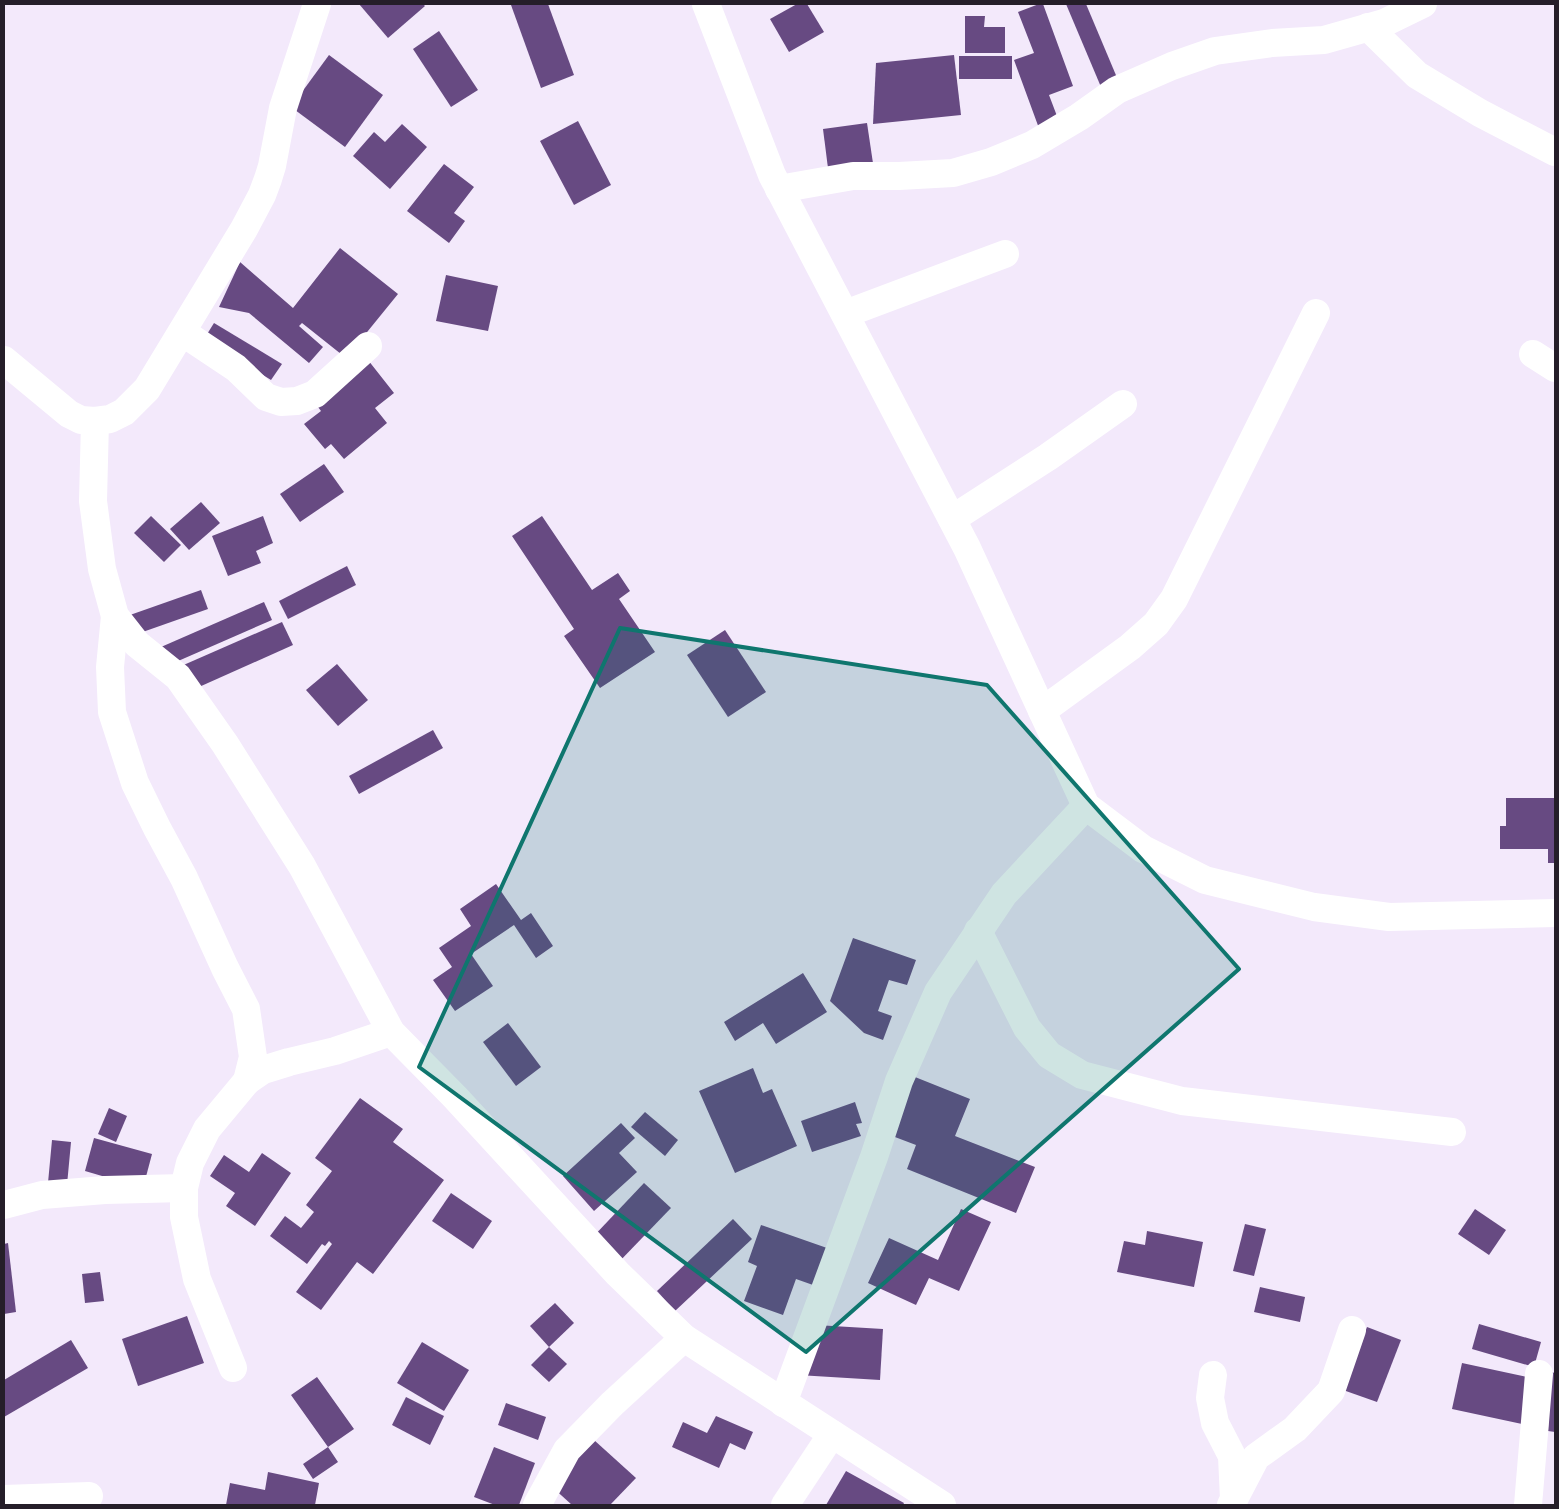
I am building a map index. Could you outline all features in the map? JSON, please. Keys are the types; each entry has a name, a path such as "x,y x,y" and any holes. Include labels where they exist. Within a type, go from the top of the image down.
{"street":[{"path":"4,360 69,414 81,420 95,421 110,418 124,412 147,389 244,229 262,195 272,166 283,108 317,4"},
{"path":"706,4 772,175 952,519 1086,806 1143,850 1204,880 1314,907 1389,917 1555,913"},
{"path":"779,189 853,176 953,173 991,162 1032,145 1079,117 1117,90 1172,66 1215,51 1272,43 1324,40 1384,23 1423,4"},
{"path":"1368,27 1418,75 1480,112 1555,152"},
{"path":"845,314 1006,254"},
{"path":"1042,711 1130,646 1156,624 1174,599 1316,313"},
{"path":"182,332 236,368 266,397 281,402 297,401 315,394 368,346"},
{"path":"952,519 1048,457 1123,404"},
{"path":"95,421 93,501 102,569 114,616 110,667 112,712 135,783 184,878 246,1009 253,1057 247,1081"},
{"path":"114,616 136,644 178,677 225,744 302,866 391,1032 455,1097 618,1274 684,1338 942,1505"},
{"path":"784,1403 874,1157 899,1080 938,992 1004,894 1086,806"},
{"path":"978,931 1028,1028 1048,1054 1082,1075 1182,1101 1452,1132"},
{"path":"233,1368 197,1279 184,1217 184,1188 190,1163 207,1129 247,1081 263,1070 335,1052 391,1032"},
{"path":"4,1205 42,1195 105,1190 184,1188"},
{"path":"1232,1503 1256,1457 1296,1429 1331,1391 1352,1330"},
{"path":"537,1505 567,1450 612,1404 684,1338"},
{"path":"1528,1505 1539,1374"},
{"path":"1213,1375 1210,1398 1215,1423 1232,1456 1232,1503"},
{"path":"784,1505 832,1434"},
{"path":"4,1499 89,1496"}],"highlighted area":[{"path":"620,628 987,685 1239,969 806,1352 419,1067"}],"building":[{"path":"359,4 423,4 425,6 388,38"},
{"path":"548,4 574,75 541,88 511,5"},
{"path":"797,4 807,4 824,32 789,52 770,19"},
{"path":"1043,4 1073,86 1049,95 1060,124 1040,131 1014,60 1034,53 1018,12"},
{"path":"1066,4 1086,4 1118,80 1101,87"},
{"path":"965,16 985,16 984,27 1005,27 1005,53 965,53"},
{"path":"439,31 478,90 451,107 413,49"},
{"path":"329,55 383,95 345,147 291,107"},
{"path":"954,55 961,115 873,124 876,63"},
{"path":"959,56 1012,56 1012,79 959,79"},
{"path":"578,121 611,185 574,205 540,141"},
{"path":"867,123 874,170 829,176 823,129"},
{"path":"402,124 427,147 390,189 353,156 374,132 385,142"},
{"path":"444,164 474,187 454,213 465,221 449,243 407,211"},
{"path":"340,248 398,294 346,358 302,323 299,326 323,347 309,363 249,313 219,307 240,262 293,308"},
{"path":"446,275 498,286 488,331 436,321"},
{"path":"214,323 282,364 271,380 204,339"},
{"path":"368,360 394,393 375,408 387,423 344,459 331,444 325,449 304,424 321,411 315,403"},
{"path":"324,464 344,492 300,522 280,494"},
{"path":"201,502 220,523 189,550 170,529"},
{"path":"151,516 181,545 164,562 134,533"},
{"path":"263,516 273,543 256,551 261,563 228,576 212,536"},
{"path":"542,516 592,590 618,573 630,591 619,599 655,652 600,688 564,636 574,629 512,536"},
{"path":"347,566 356,585 288,619 279,601"},
{"path":"201,590 208,609 137,634 130,615"},
{"path":"264,602 272,620 169,665 161,647"},
{"path":"282,622 293,645 190,691 179,667"},
{"path":"725,630 766,692 728,717 687,655"},
{"path":"337,664 368,700 338,726 306,690"},
{"path":"433,730 443,748 359,794 349,776"},
{"path":"1506,798 1555,798 1555,863 1548,863 1548,849 1500,849 1500,826 1506,826"},
{"path":"496,884 521,920 531,913 553,946 536,958 514,925 471,954 493,986 455,1011 433,980 452,967 439,948 471,926 460,909"},
{"path":"853,938 916,960 907,985 889,980 878,1011 892,1016 883,1040 864,1033 830,1001"},
{"path":"803,973 827,1012 776,1044 763,1023 735,1041 724,1022"},
{"path":"508,1023 541,1067 516,1086 483,1042"},
{"path":"753,1068 763,1093 772,1089 797,1146 735,1173 699,1091"},
{"path":"910,1075 970,1099 955,1136 1035,1167 1016,1213 907,1169 916,1145 887,1134"},
{"path":"360,1098 403,1129 393,1142 444,1180 373,1274 357,1262 321,1310 296,1292 332,1244 329,1241 325,1246 322,1244 307,1264 270,1236 285,1216 301,1228 314,1212 306,1205 332,1171 315,1158"},
{"path":"855,1102 862,1123 856,1124 861,1136 812,1152 801,1121"},
{"path":"109,1108 127,1116 116,1142 98,1134"},
{"path":"645,1112 678,1140 665,1156 631,1127"},
{"path":"621,1123 635,1138 619,1153 637,1172 594,1211 563,1176"},
{"path":"94,1138 152,1154 143,1188 85,1171"},
{"path":"52,1140 71,1142 67,1185 48,1183"},
{"path":"262,1153 291,1173 255,1226 226,1206 235,1193 210,1176 224,1155 249,1172"},
{"path":"644,1183 671,1208 616,1265 590,1240"},
{"path":"451,1193 492,1221 473,1249 432,1221"},
{"path":"961,1209 991,1222 959,1291 929,1278 916,1305 868,1283 889,1238 938,1260"},
{"path":"1475,1209 1506,1230 1489,1255 1458,1234"},
{"path":"733,1219 752,1239 675,1311 657,1291"},
{"path":"1245,1224 1266,1229 1254,1276 1233,1271"},
{"path":"761,1225 827,1248 813,1285 796,1279 783,1315 744,1301 757,1266 748,1262"},
{"path":"1147,1231 1203,1242 1194,1287 1117,1272 1124,1241 1145,1245"},
{"path":"8,1243 16,1312 4,1314 4,1244"},
{"path":"100,1272 104,1301 85,1303 82,1274"},
{"path":"1260,1287 1305,1297 1300,1322 1254,1312"},
{"path":"555,1303 574,1323 549,1347 530,1326"},
{"path":"187,1316 204,1363 138,1386 122,1339"},
{"path":"1479,1324 1541,1342 1534,1367 1472,1349"},
{"path":"816,1325 883,1329 880,1380 798,1375"},
{"path":"1367,1327 1401,1340 1377,1402 1343,1390"},
{"path":"71,1340 88,1368 4,1417 4,1380"},
{"path":"422,1342 469,1370 444,1411 397,1383"},
{"path":"549,1347 567,1364 549,1382 531,1365"},
{"path":"1462,1363 1532,1378 1522,1424 1452,1409"},
{"path":"1551,1372 1555,1373 1555,1432 1548,1431"},
{"path":"317,1377 354,1429 328,1447 291,1395"},
{"path":"406,1397 444,1416 430,1445 392,1425"},
{"path":"506,1403 546,1417 538,1440 498,1425"},
{"path":"716,1416 753,1432 745,1450 730,1443 719,1468 672,1447 683,1422 707,1433"},
{"path":"594,1440 636,1478 610,1505 572,1505 551,1486"},
{"path":"328,1447 338,1462 313,1479 303,1464"},
{"path":"494,1447 535,1463 519,1505 495,1505 474,1497"},
{"path":"846,1471 904,1503 903,1505 826,1505"},
{"path":"268,1472 319,1483 315,1505 226,1505 230,1483 265,1490"}]}
